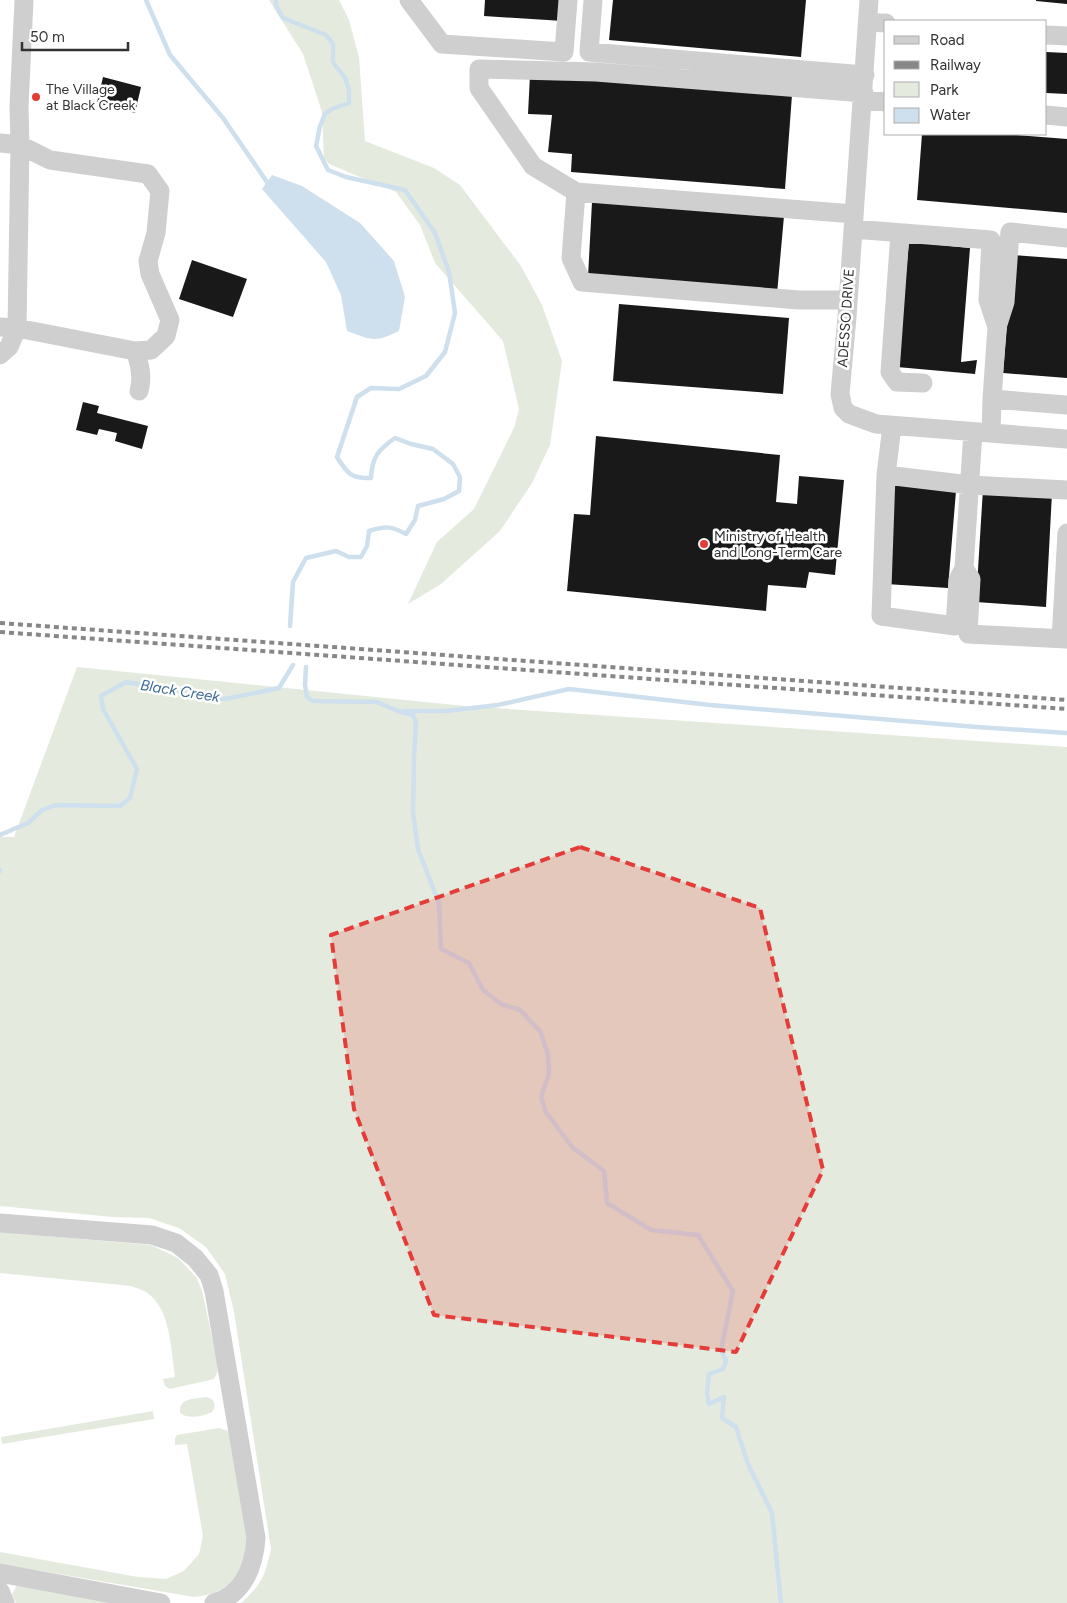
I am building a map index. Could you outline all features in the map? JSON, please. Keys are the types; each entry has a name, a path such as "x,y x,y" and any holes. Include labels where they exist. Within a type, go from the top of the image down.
{"street":[{"path":"0,355 9,347 8,328 20,145 19,106 24,0"},
{"path":"409,0 442,44 564,52 568,0"},
{"path":"593,0 589,52 864,89 884,101"},
{"name":"ADESSO DRIVE","path":"869,0 877,23 864,89 840,394 843,408 849,414 864,421 892,426 1067,439"},
{"path":"1047,35 1067,36"},
{"path":"864,89 596,72 479,69 479,88 533,166 576,192 854,221 900,233 991,240 988,300 997,327"},
{"path":"1047,115 1067,116"},
{"path":"0,143 20,145 50,160 148,174 160,191 156,233 148,261 150,274 170,320 166,336 151,350 135,350 8,328"},
{"path":"576,192 571,258 582,282 799,300 848,300"},
{"path":"892,426 886,475 881,616 955,626 958,580 964,568 970,485 982,432 992,399 997,327 1006,302 1010,232 1067,238"},
{"path":"900,233 890,372 897,382 923,383"},
{"path":"135,350 140,363 140,391"},
{"path":"992,399 1067,405"},
{"path":"886,475 970,485 1067,490"},
{"path":"964,568 971,579 968,634 1064,639 1067,532"},
{"path":"0,1223 152,1235 176,1243 195,1258 209,1275 214,1291 256,1538 255,1556 241,1586 223,1600 214,1603"},
{"path":"0,1573 161,1603"},
{"path":"0,1591 5,1603"}],"highlighted area":[{"path":"580,847 760,908 823,1170 736,1352 434,1315 354,1109 331,935"}],"green space":[{"path":"269,0 339,0 349,20 359,57 365,141 434,168 460,185 521,266 542,305 562,361 550,445 532,483 500,531 441,584 408,604 437,542 474,509 514,428 519,409 503,341 435,263 420,225 396,192 329,164 324,158 322,112 303,54"},
{"path":"77,667 465,706 1067,747 1067,1603 241,1603 262,1579 271,1549 234,1312 225,1274 206,1247 179,1228 149,1218 112,1217 0,1206 0,837 14,837"},
{"path":"0,1232 151,1245 178,1258 196,1277 202,1290 218,1366 214,1379 170,1389 165,1386 163,1379 175,1377 171,1342 161,1308 146,1292 131,1286 0,1273"},
{"path":"206,1397 214,1403 212,1412 192,1417 180,1413 180,1408 184,1402"},
{"path":"153,1411 154,1419 2,1444 1,1437"},
{"path":"219,1428 228,1431 230,1436 248,1541 239,1573 225,1587 216,1592 194,1597 0,1564 0,1552 138,1577 166,1579 184,1571 199,1554 203,1536 187,1444 175,1445 175,1438 177,1435"},
{"path":"17,1585 134,1603 16,1603 12,1594"}],"water":[{"path":"272,175 302,186 360,223 394,261 405,297 399,331 373,339 347,331 341,295 326,262 262,189"}],"building":[{"path":"485,0 564,0 563,21 484,16"},
{"path":"613,0 806,0 801,57 609,40"},
{"path":"1067,0 1067,4 1036,1"},
{"path":"1047,52 1067,53 1067,94 1047,93"},
{"path":"530,75 792,95 785,189 571,172 572,154 548,152 552,115 528,114"},
{"path":"103,77 141,87 135,113 97,103"},
{"path":"922,135 1017,135 1067,139 1067,213 917,200"},
{"path":"592,202 784,216 777,294 588,277"},
{"path":"909,242 970,248 961,362 977,360 975,374 897,367"},
{"path":"1013,255 1067,259 1067,378 1003,373"},
{"path":"192,260 247,279 233,317 179,299"},
{"path":"619,304 789,318 783,394 613,381"},
{"path":"83,402 99,406 97,413 148,426 142,449 115,441 117,433 99,429 97,435 76,430"},
{"name":"Ministry of Health and Long-Term Care","path":"596,436 780,455 776,502 797,504 799,476 844,480 835,575 809,572 806,588 768,585 766,611 567,591 574,514 590,515"},
{"path":"894,484 956,491 948,588 886,584"},
{"path":"983,489 1052,493 1046,607 976,602"}],"waterway":[{"path":"146,0 170,55 223,118 267,182"},
{"name":"Black Creek","path":"276,0 276,6 283,18 326,35 333,44 333,62 345,78 349,90 349,103 332,109 325,114 320,126 316,146 328,170 346,177 405,190 435,233 449,272 455,313 445,352 426,376 399,389 371,388 357,397 337,457 350,474 371,478 377,455 384,446 395,438 433,449 453,464 460,477 459,491 444,499 418,506 415,520 406,534 397,529 380,528 369,531 367,546 361,557 349,557 336,551 306,558 293,582 290,626"},
{"name":"Black Creek","path":"0,835 28,823 42,810 56,805 120,806 130,798 137,769 103,709 101,696 126,682 225,699 279,688 293,665"},
{"path":"306,667 305,685 307,697 313,701 377,702 413,715 416,723 413,812 418,849 439,903 441,949 469,963 483,990 501,1004 520,1010 540,1031 548,1054 549,1074 541,1097 546,1112 572,1147 604,1171 607,1203 651,1230 698,1235 733,1291 721,1350 726,1361 723,1369 709,1374 707,1393 709,1404 724,1397 722,1418 736,1427 748,1464 772,1513 781,1603"},
{"path":"405,711 446,711 498,705 569,689 710,705 1067,733"}],"railway":[{"path":"0,623 1067,700"},
{"path":"0,632 1067,709"}],"place":[{"name":"The Village at Black Creek","path":"36,97"},
{"name":"Ministry of Health and Long-Term Care","path":"704,544"}]}
